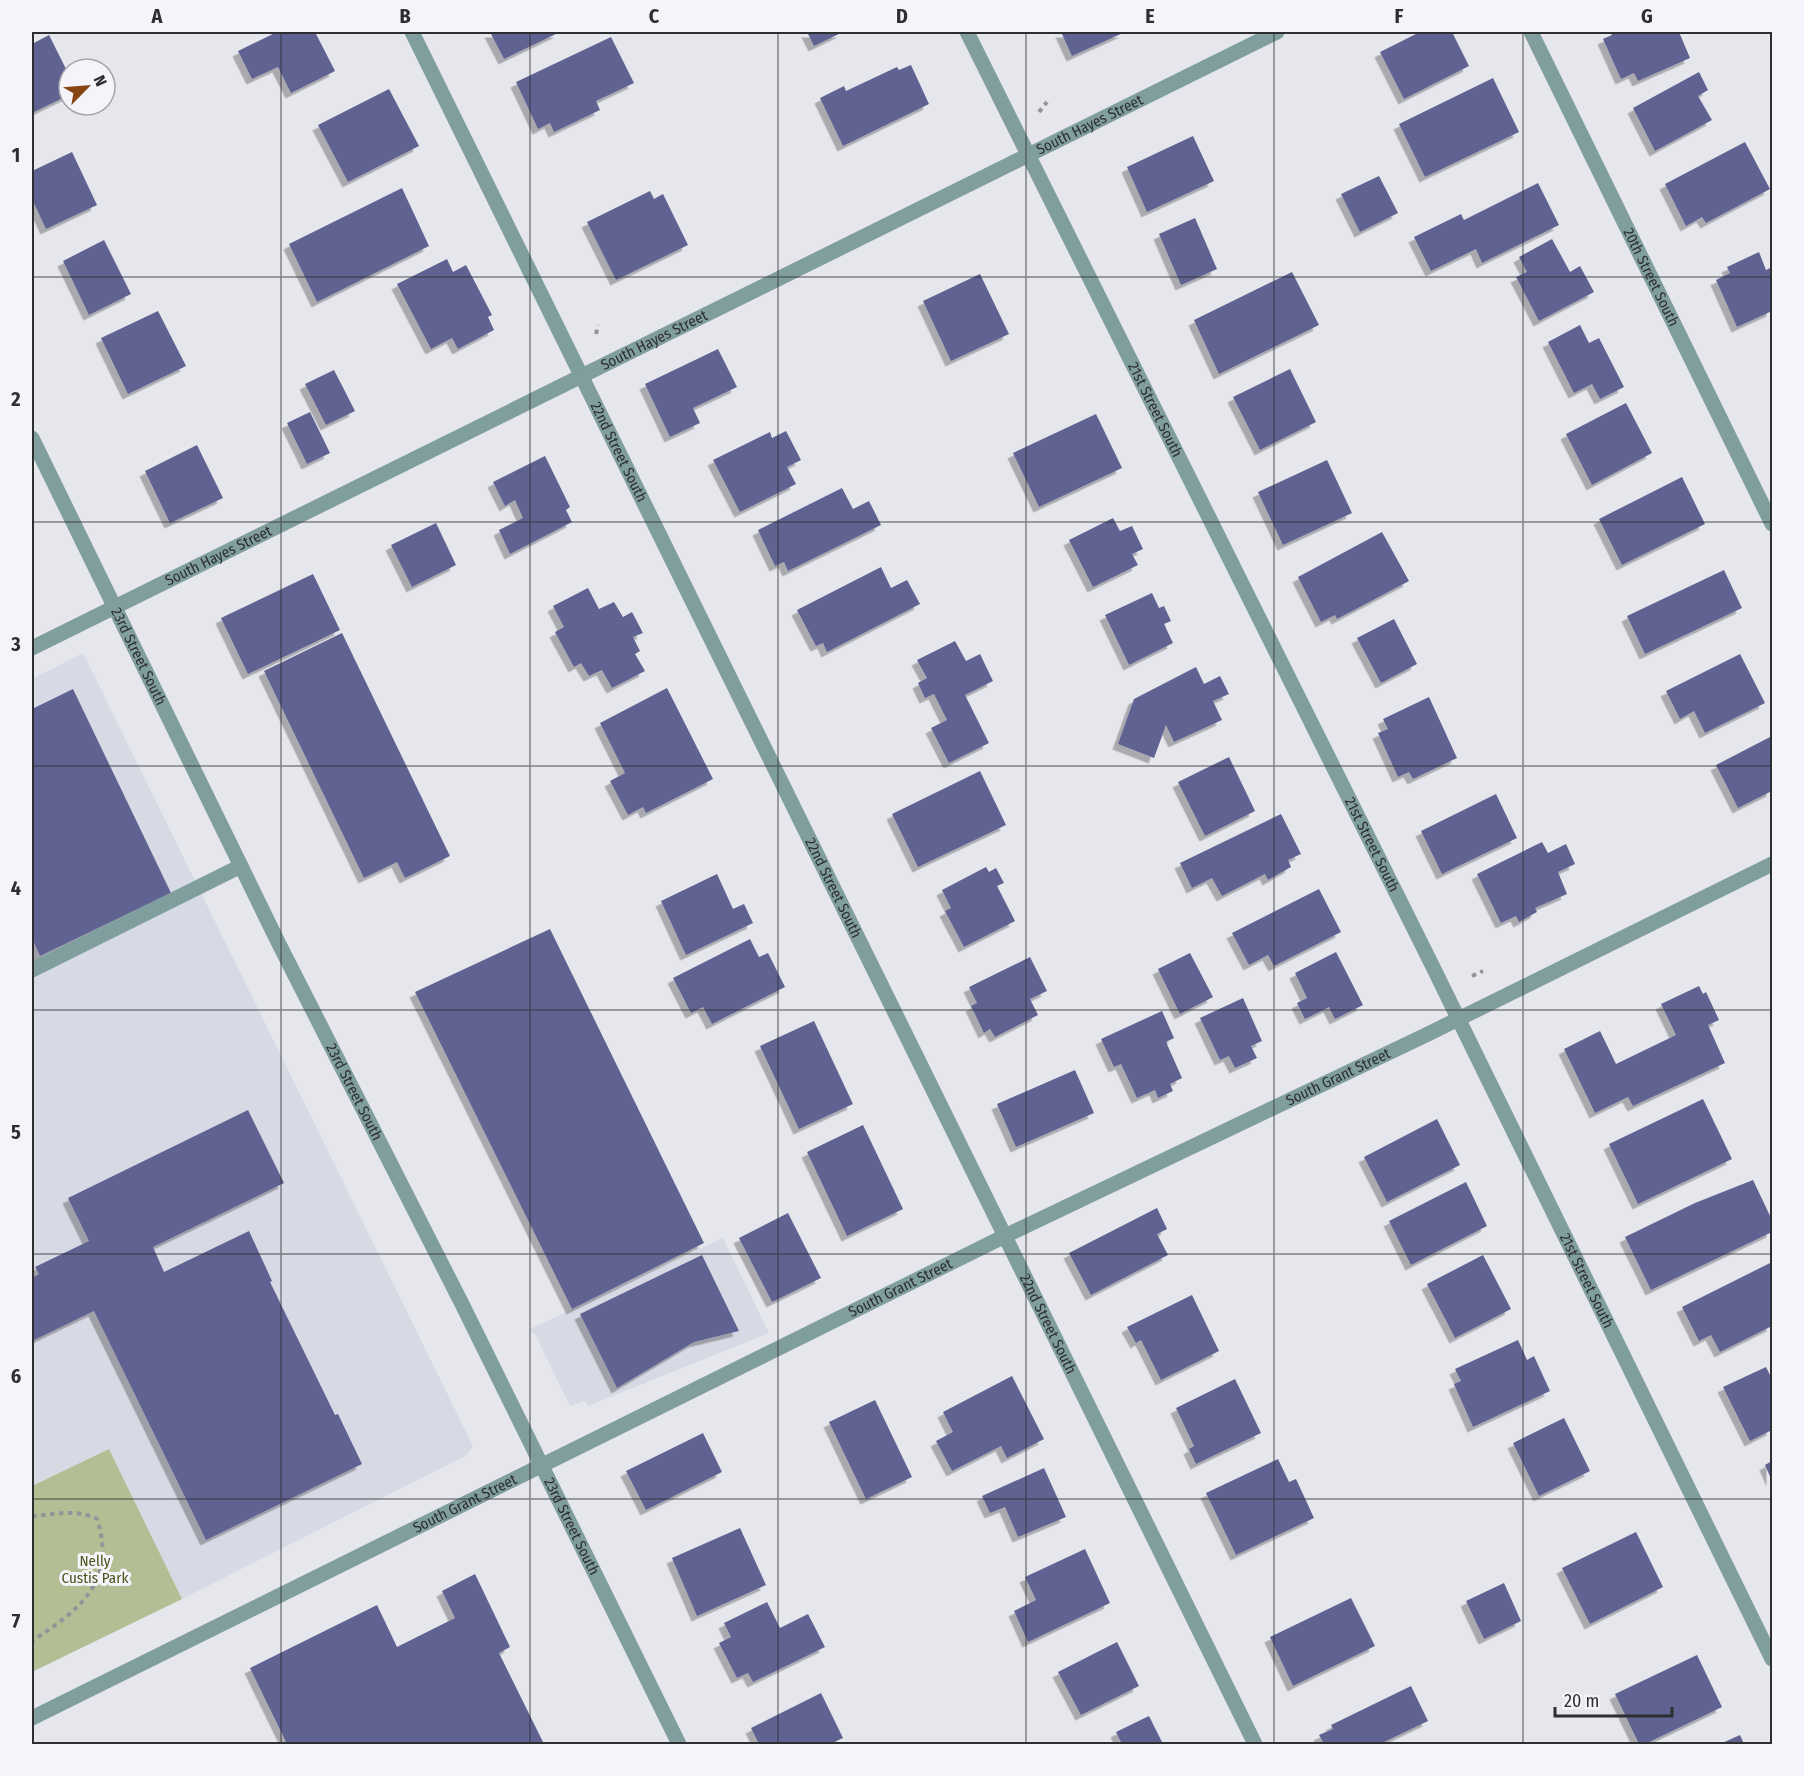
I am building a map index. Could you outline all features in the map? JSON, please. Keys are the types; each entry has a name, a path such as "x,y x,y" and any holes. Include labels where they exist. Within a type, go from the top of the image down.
{"street":[{"name":"22nd Street South","path":"412,32 1255,1744"},
{"name":"21st Street South","path":"967,32 1026,155 1458,1018 1773,1659"},
{"name":"South Hayes Street","path":"32,648 1277,32"},
{"name":"20th Street South","path":"1531,32 1773,524"},
{"name":"23rd Street South","path":"32,438 241,866 679,1744"},
{"name":"South Grant Street","path":"32,1718 1005,1236 1773,864"},
{"path":"32,970 241,866"}],"path":[{"path":"1039,112 1047,102"},
{"path":"596,334 598,326"},
{"path":"1472,976 1483,970"},
{"path":"32,1516 68,1512 85,1513 97,1519 103,1539 104,1564 97,1584 78,1607 32,1641"}],"shaded area":[{"path":"83,653 473,1446 467,1455 182,1599 109,1449 32,1486 32,679"},
{"path":"723,1238 769,1333 588,1406 585,1401 570,1406 535,1334 528,1330"}],"green space":[{"name":"Nelly Custis Park","path":"109,1449 182,1599 32,1672 32,1486"}],"building":[{"path":"277,32 315,32 335,71 291,93 278,67 252,79 238,51"},
{"path":"490,32 560,32 504,59"},
{"path":"807,32 843,32 814,46"},
{"path":"1061,32 1125,32 1072,56"},
{"path":"1420,32 1452,32 1469,66 1404,99 1380,52"},
{"path":"1610,32 1679,32 1690,58 1638,81 1634,73 1621,79 1603,39 1612,35"},
{"path":"49,35 60,57 57,57 57,101 32,113 32,44"},
{"path":"611,37 634,83 596,101 600,110 554,132 550,123 538,129 516,82"},
{"path":"911,65 929,104 843,146 820,98 844,86 846,91 897,67 899,70"},
{"path":"1699,72 1708,90 1698,96 1712,120 1655,151 1633,108"},
{"path":"1493,78 1519,132 1425,177 1399,124"},
{"path":"389,89 419,146 348,182 318,125"},
{"path":"1193,136 1214,181 1147,212 1127,167"},
{"path":"1745,142 1770,189 1706,223 1702,217 1686,226 1665,184"},
{"path":"72,152 97,205 46,229 32,199 32,171"},
{"path":"1379,176 1398,213 1360,232 1341,194"},
{"path":"1538,183 1559,225 1482,263 1476,249 1431,271 1414,237 1461,214 1464,220"},
{"path":"402,188 429,246 317,302 289,244"},
{"path":"650,191 654,199 663,194 688,245 616,280 587,222"},
{"path":"1195,218 1217,269 1181,285 1159,234"},
{"path":"1552,239 1570,272 1580,266 1594,292 1539,321 1516,277 1527,272 1519,257"},
{"path":"104,240 131,294 89,315 63,261"},
{"path":"1759,252 1766,270 1772,267 1772,311 1737,327 1716,280 1730,273 1727,267"},
{"path":"447,259 453,272 466,265 492,315 488,317 494,330 458,349 452,338 431,349 397,284"},
{"path":"1292,272 1319,325 1219,374 1194,320"},
{"path":"980,274 1009,334 951,361 923,301"},
{"path":"158,311 186,366 128,394 101,338"},
{"path":"1580,325 1589,343 1599,338 1624,387 1600,399 1592,384 1574,393 1548,342"},
{"path":"718,349 737,387 693,408 700,423 670,437 645,384"},
{"path":"1290,369 1316,422 1260,450 1233,397"},
{"path":"334,370 355,411 326,425 305,384"},
{"path":"1626,403 1652,453 1592,485 1566,434"},
{"path":"310,412 330,453 307,464 287,423"},
{"path":"1096,414 1122,468 1039,507 1013,453"},
{"path":"786,431 801,460 787,467 796,484 740,512 713,460 770,432 772,438"},
{"path":"197,445 223,498 170,523 145,471"},
{"path":"545,456 570,507 566,510 572,522 510,554 499,530 523,518 515,500 505,506 493,482"},
{"path":"1327,460 1352,513 1283,545 1258,492"},
{"path":"1682,477 1705,524 1622,565 1599,519"},
{"path":"842,488 853,509 869,501 881,525 788,571 784,562 775,566 758,530"},
{"path":"1113,518 1120,531 1132,526 1143,549 1132,554 1138,565 1093,587 1069,540"},
{"path":"436,523 456,565 412,587 391,545"},
{"path":"1382,532 1409,581 1337,619 1335,615 1321,622 1298,577"},
{"path":"881,567 891,588 907,580 920,604 827,652 823,643 816,646 797,610"},
{"path":"1724,570 1742,608 1645,654 1627,616"},
{"path":"313,574 340,630 248,674 221,618"},
{"path":"588,588 599,609 614,602 623,617 632,612 643,633 633,637 640,651 635,654 645,671 612,688 602,670 589,676 581,663 574,667 555,632 564,627 553,606"},
{"path":"1152,593 1159,608 1164,606 1171,621 1164,624 1173,643 1129,665 1105,615"},
{"path":"1394,619 1417,664 1381,683 1357,638"},
{"path":"342,633 450,856 405,878 397,862 364,878 264,671"},
{"path":"955,641 966,661 980,654 993,681 965,695 989,743 949,763 931,728 947,720 934,694 925,698 918,683 927,678 917,660"},
{"path":"1740,654 1765,703 1705,733 1694,711 1680,719 1666,691"},
{"path":"1196,667 1204,684 1220,676 1229,694 1213,701 1222,720 1174,742 1166,725 1154,758 1118,744 1134,699"},
{"path":"667,688 713,779 646,813 643,807 628,815 610,781 625,773 600,723"},
{"path":"73,689 171,893 40,956 32,938 32,709"},
{"path":"1429,697 1457,758 1413,779 1409,772 1398,777 1378,733 1388,729 1383,719"},
{"path":"1772,736 1772,791 1738,808 1716,765"},
{"path":"1229,757 1255,811 1205,836 1178,782"},
{"path":"980,771 1006,825 918,867 892,814"},
{"path":"1496,794 1517,838 1442,874 1421,831"},
{"path":"1281,814 1301,854 1288,860 1291,867 1268,880 1265,874 1222,896 1212,878 1192,888 1180,863"},
{"path":"1542,842 1548,853 1566,844 1575,864 1558,872 1567,894 1535,908 1537,912 1519,922 1516,916 1501,923 1477,874"},
{"path":"986,867 989,872 996,868 1004,883 997,886 1015,921 964,947 945,911 951,908 942,890"},
{"path":"717,874 733,909 744,904 753,923 686,955 661,901"},
{"path":"1319,889 1341,932 1274,966 1268,955 1249,965 1232,933"},
{"path":"550,929 704,1243 572,1309 415,992"},
{"path":"750,939 759,957 768,953 785,987 712,1024 703,1007 691,1013 673,978"},
{"path":"1336,952 1363,1005 1335,1019 1329,1007 1305,1019 1297,1003 1307,998 1295,973"},
{"path":"1190,953 1213,997 1180,1014 1158,969"},
{"path":"1030,957 1047,991 1030,999 1038,1015 995,1037 990,1029 984,1033 971,1006 977,1003 969,987"},
{"path":"1699,986 1703,994 1706,992 1719,1020 1708,1025 1725,1063 1633,1106 1628,1097 1595,1113 1564,1049 1600,1031 1616,1064 1676,1035 1661,1004"},
{"path":"1243,998 1262,1041 1251,1046 1257,1058 1235,1068 1229,1056 1220,1060 1200,1018"},
{"path":"1162,1011 1174,1038 1166,1042 1182,1078 1170,1084 1173,1091 1158,1098 1155,1090 1137,1098 1121,1064 1114,1067 1101,1039"},
{"path":"814,1021 853,1104 799,1129 760,1046"},
{"path":"1075,1070 1094,1113 1016,1147 997,1104"},
{"path":"1703,1099 1732,1159 1638,1204 1609,1144"},
{"path":"248,1110 284,1183 153,1247 164,1272 249,1231 272,1281 270,1282 335,1415 338,1414 362,1464 206,1540 94,1311 32,1341 32,1278 39,1274 35,1267 89,1241 68,1198"},
{"path":"1437,1119 1460,1165 1387,1202 1364,1157"},
{"path":"863,1125 903,1209 847,1236 807,1152"},
{"path":"1753,1180 1772,1220 1772,1232 1651,1290 1625,1237 1695,1203"},
{"path":"1466,1182 1487,1226 1411,1265 1389,1221"},
{"path":"1157,1208 1167,1229 1157,1234 1168,1255 1091,1295 1069,1253"},
{"path":"788,1213 821,1278 772,1302 739,1238"},
{"path":"702,1255 739,1331 694,1342 617,1388 580,1314"},
{"path":"1483,1255 1511,1309 1455,1338 1427,1284"},
{"path":"1772,1262 1772,1326 1720,1352 1711,1335 1699,1341 1682,1307"},
{"path":"1192,1295 1219,1351 1161,1380 1141,1340 1136,1343 1127,1327"},
{"path":"1518,1340 1527,1360 1534,1356 1550,1391 1473,1427 1454,1384 1461,1381 1455,1369"},
{"path":"1766,1367 1772,1379 1772,1430 1750,1441 1723,1387"},
{"path":"1012,1376 1044,1439 1007,1458 1001,1446 952,1471 936,1441 953,1432 943,1412"},
{"path":"1235,1379 1261,1433 1196,1464 1189,1449 1194,1446 1176,1408"},
{"path":"875,1400 912,1477 866,1499 829,1422"},
{"path":"1564,1418 1590,1471 1539,1496 1513,1443"},
{"path":"703,1433 722,1472 646,1510 626,1471"},
{"path":"1278,1459 1289,1482 1296,1479 1314,1518 1236,1555 1206,1493"},
{"path":"1772,1461 1772,1481 1765,1465"},
{"path":"1044,1468 1066,1517 1018,1537 1005,1507 990,1513 982,1496"},
{"path":"740,1528 766,1585 697,1616 672,1558"},
{"path":"1636,1532 1663,1587 1590,1624 1562,1568"},
{"path":"1085,1549 1110,1603 1028,1642 1014,1611 1036,1600 1025,1577"},
{"path":"475,1574 510,1647 499,1653 544,1744 287,1744 250,1668 377,1605 397,1647 455,1618 442,1591"},
{"path":"1504,1583 1521,1621 1484,1639 1466,1601"},
{"path":"1351,1598 1375,1646 1293,1686 1270,1637"},
{"path":"767,1602 780,1628 808,1614 825,1647 753,1682 748,1673 737,1678 719,1643 731,1637 724,1623"},
{"path":"1117,1642 1139,1686 1081,1715 1058,1672"},
{"path":"1697,1655 1722,1707 1645,1744 1639,1744 1615,1694"},
{"path":"1411,1686 1428,1721 1380,1744 1324,1744 1319,1735 1333,1729 1331,1725"},
{"path":"821,1693 843,1738 830,1744 759,1744 751,1728"},
{"path":"1149,1716 1163,1744 1122,1744 1116,1732"},
{"path":"1740,1735 1744,1744 1720,1744"}]}
